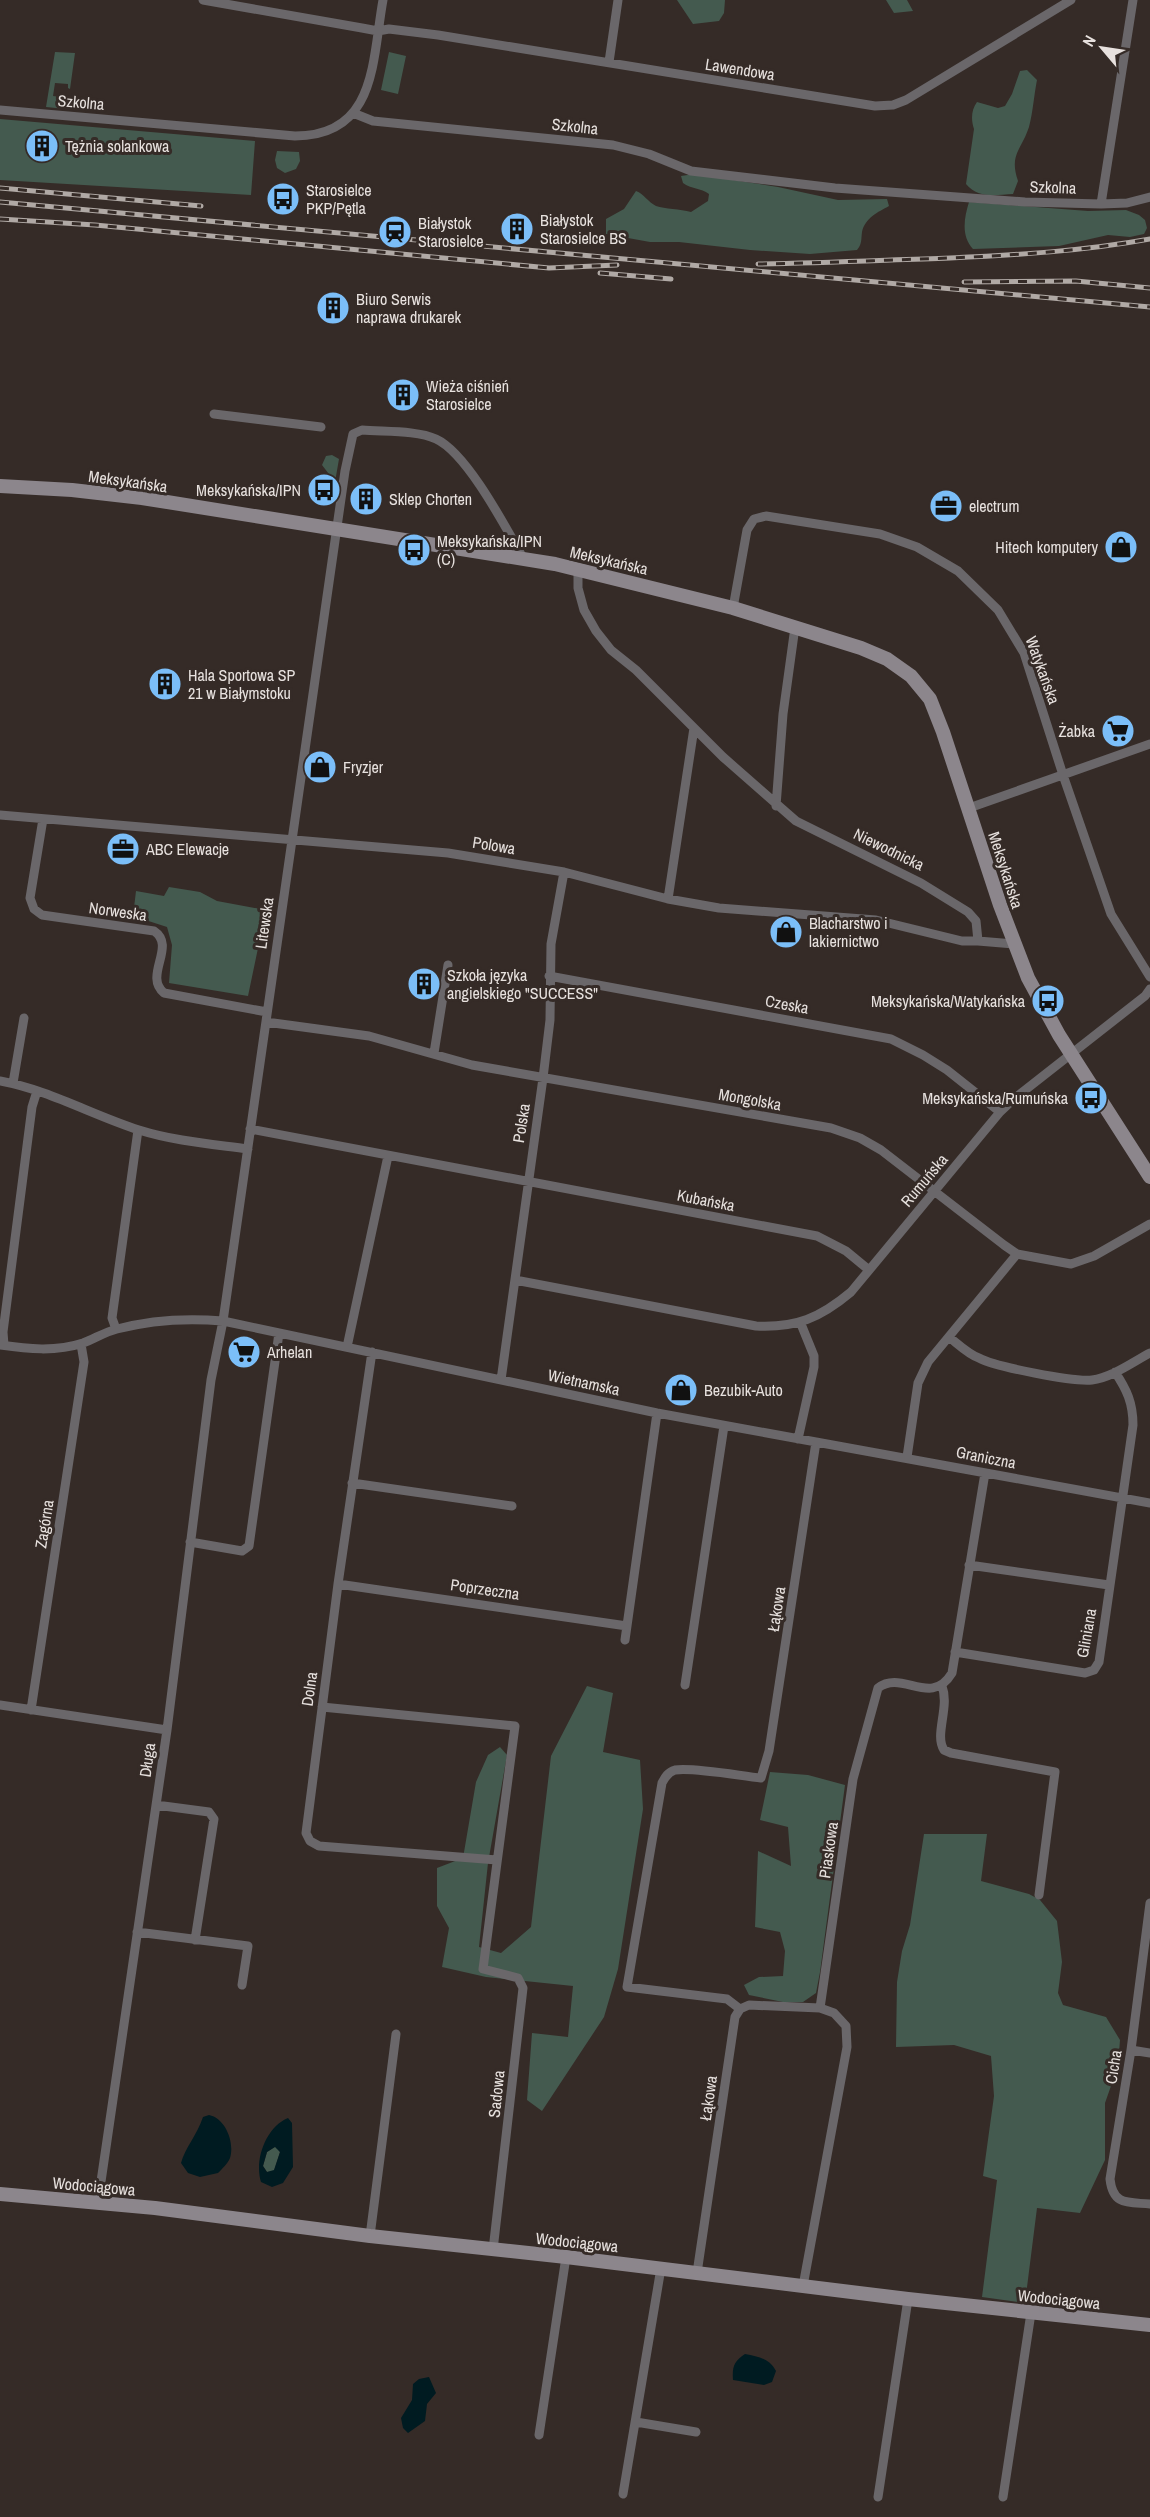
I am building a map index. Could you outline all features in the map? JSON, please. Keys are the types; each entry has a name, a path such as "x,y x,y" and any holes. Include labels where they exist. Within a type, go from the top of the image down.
{"street":[{"name":"Lawendowa","path":"203,0 378,31 389,29 428,34 875,106 893,105 906,100 1071,0"},
{"path":"353,113 368,90 383,0"},
{"path":"609,62 618,0"},
{"path":"1101,204 1133,0"},
{"name":"Szkolna","path":"0,110 295,136 324,133 353,113 373,121 613,145 649,154 684,169 856,190 1025,202 1101,204 1127,203 1150,197"},
{"path":"214,414 321,427"},
{"name":"Litewska","path":"223,1321 291,841 348,454 353,434 362,430 426,436 443,443 470,472 523,558"},
{"name":"Meksykańska","path":"0,486 72,490 142,498 523,558 578,569 733,608 874,653 899,666 911,676 921,687 936,712 1014,944"},
{"name":"Watykańska","path":"733,608 747,530 754,519 766,516 880,534 924,551 958,571 998,610 1024,652 1063,775 1112,914 1150,977"},
{"name":"Niewodnicka","path":"578,569 578,588 584,610 596,631 611,650 636,670 723,757 776,806 796,821 921,883 968,912 976,921 978,941"},
{"path":"776,806 783,714 795,627"},
{"path":"668,899 694,728"},
{"path":"969,808 1150,744"},
{"name":"Polowa","path":"0,815 448,853 564,872 668,899 719,908 876,920 962,940 978,941"},
{"name":"Norweska","path":"43,819 30,898 34,909 42,915 154,931 161,935 163,942 156,981 164,993 266,1017"},
{"name":"Polska","path":"501,1380 543,1078 550,1020 551,944 564,872"},
{"path":"978,941 1014,944 1042,1005 1150,1177"},
{"path":"434,1053 448,965"},
{"name":"Czeska","path":"549,976 891,1040 923,1055 947,1070 1000,1112"},
{"path":"1072,1054 1145,996 1150,989"},
{"name":"Mongolska","path":"266,1017 369,1036 472,1065 831,1128 860,1138 881,1150 1017,1254"},
{"path":"13,1083 24,1018"},
{"name":"Rumuńska","path":"515,1280 756,1326 801,1324 836,1305 851,1292 1000,1112 1072,1054"},
{"path":"0,1081 37,1091 138,1130 172,1138 248,1149"},
{"path":"2,1345 32,1107 37,1091"},
{"name":"Kubańska","path":"250,1129 818,1236 846,1251 869,1270"},
{"path":"116,1329 112,1318 138,1130"},
{"path":"347,1347 388,1156"},
{"path":"907,1457 918,1383 928,1362 1017,1254 1071,1264 1094,1256 1150,1224"},
{"name":"Wietnamska","path":"2,1345 54,1349 81,1344 116,1329 194,1319 223,1321 657,1413 816,1442"},
{"name":"Długa","path":"98,2202 167,1730 211,1380 223,1321"},
{"path":"798,1439 814,1367 814,1356 801,1324"},
{"path":"190,1542 242,1551 249,1546 279,1333"},
{"path":"949,1336 976,1358 993,1364 1077,1379 1093,1380 1115,1372 1150,1353"},
{"name":"Zagórna","path":"31,1710 84,1362 81,1344"},
{"name":"Dolna","path":"372,1352 338,1584 306,1833 310,1841 319,1846 497,1860"},
{"name":"Gliniana","path":"955,1652 1085,1673 1094,1670 1099,1662 1132,1433 1133,1406 1128,1391 1115,1372"},
{"path":"625,1640 657,1413"},
{"path":"685,1685 724,1426"},
{"name":"Graniczna","path":"816,1442 1150,1503"},
{"name":"Łąkowa","path":"697,2273 735,2017 740,2009 728,1999 627,1987 662,1783 667,1774 673,1770 686,1770 761,1778 770,1751 816,1442"},
{"path":"985,1473 952,1673 942,1686 946,1697 940,1740 944,1750 1055,1772 1039,1894"},
{"path":"352,1483 512,1506"},
{"path":"969,1565 1109,1585"},
{"name":"Poprzeczna","path":"338,1584 627,1626"},
{"name":"Piaskowa","path":"820,2008 854,1779 874,1697 885,1683 928,1688 942,1686"},
{"path":"0,1706 167,1730"},
{"path":"322,1707 515,1726 497,1860"},
{"path":"156,1805 209,1812 214,1819 195,1940"},
{"name":"Sadowa","path":"494,2250 523,1988 518,1978 483,1969 497,1860"},
{"name":"Cicha","path":"1150,1904 1131,2050 1110,2179 1112,2192 1120,2201 1150,2204"},
{"path":"137,1932 248,1946 242,1985"},
{"path":"740,2009 749,2005 820,2008 834,2013 846,2026 847,2047 803,2286"},
{"path":"370,2236 396,2034"},
{"path":"1131,2050 1150,2053"},
{"name":"Wodociągowa","path":"0,2194 98,2202 908,2299 1150,2325"},
{"path":"539,2435 567,2257"},
{"path":"623,2494 661,2268"},
{"path":"878,2497 908,2299"},
{"path":"1003,2497 1031,2313"},
{"path":"636,2422 696,2432"}],"green space":[{"path":"677,0 725,0 724,13 719,21 693,24"},
{"path":"886,0 907,0 913,11 894,13"},
{"path":"55,52 75,53 70,89 68,84 55,83 53,96 67,98 66,109 46,107"},
{"path":"389,52 406,56 398,94 381,90"},
{"path":"1027,70 1037,80 1029,127 1015,158 1018,181 1013,194 988,195 976,192 966,184 974,129 972,119 974,108 977,102 998,108 1005,106 1020,71"},
{"path":"0,119 255,141 251,195 0,180"},
{"path":"277,151 299,152 300,161 296,169 285,173 277,168 275,160"},
{"path":"694,174 778,187 838,200 887,199 889,206 872,216 866,223 862,232 861,244 857,250 810,254 679,242 650,242 606,234 606,219 624,209 636,191 656,206 691,212 708,201 709,194 683,183 681,176"},
{"path":"969,202 1088,211 1126,210 1145,220 1147,228 1144,234 1130,237 1108,235 1059,246 973,249 965,233"},
{"path":"332,455 339,459 335,482 322,465 326,456"},
{"path":"169,887 200,892 217,901 266,910 248,996 169,983 172,945 167,927 133,916 136,891 164,896"},
{"path":"587,1686 613,1693 603,1752 640,1760 643,1809 618,1969 604,2017 542,2111 527,2100 532,2033 568,2037 573,1986 486,1977 442,1967 449,1928 437,1906 437,1868 463,1858 476,1782 488,1755 500,1747 507,1755 488,1863 479,1947 501,1953 531,1927 551,1756"},
{"path":"770,1772 808,1775 845,1785 816,1993 803,2002 783,2002 749,1995 744,1985 759,1977 783,1976 785,1951 780,1932 755,1927 758,1851 791,1866 788,1827 760,1820"},
{"path":"924,1834 987,1834 981,1881 1029,1894 1040,1900 1057,1921 1062,1962 1058,1993 1063,2005 1106,2017 1120,2040 1118,2066 1105,2103 1105,2160 1080,2213 1037,2208 1025,2303 982,2297 997,2180 983,2176 994,2096 991,2056 954,2045 896,2047 897,1982 902,1951 910,1925"},
{"path":"276,2146 280,2152 274,2171 267,2172 263,2166 267,2152"}],"water":[{"path":"209,2115 215,2117 224,2126 230,2138 231,2152 229,2160 218,2173 200,2177 188,2173 181,2163 203,2117"},
{"path":"288,2118 292,2123 293,2167 283,2183 272,2187 261,2182 259,2164 268,2136 280,2122","holes":["275,2147 280,2152 274,2170 267,2172 263,2166 267,2152"]},
{"path":"745,2354 759,2357 770,2363 776,2371 772,2382 764,2385 733,2380 734,2365"},
{"path":"429,2377 436,2393 427,2404 425,2421 408,2433 403,2428 401,2418 412,2400 413,2384 419,2379"}],"railway":[{"path":"0,188 201,206"},
{"path":"0,202 1150,307"},
{"path":"0,219 95,225 549,268 617,265"},
{"path":"758,264 1000,255 1075,249 1150,239"},
{"path":"600,273 671,279"},
{"path":"964,282 1076,281 1150,288"}],"place":[{"name":"Tężnia solankowa","path":"42,146"},
{"name":"Starosielce PKP/Pętla","path":"283,199"},
{"name":"Białystok Starosielce BS","path":"517,229"},
{"name":"Białystok Starosielce","path":"395,232"},
{"name":"Biuro Serwis naprawa drukarek","path":"333,308"},
{"name":"Wieża ciśnień Starosielce","path":"403,395"},
{"name":"Meksykańska/IPN","path":"324,490"},
{"name":"Sklep Chorten","path":"366,499"},
{"name":"electrum","path":"946,506"},
{"name":"Hitech komputery","path":"1121,547"},
{"name":"Meksykańska/IPN (C)","path":"414,550"},
{"name":"Hala Sportowa SP 21 w Białymstoku","path":"165,684"},
{"name":"Żabka","path":"1118,731"},
{"name":"Fryzjer","path":"320,767"},
{"name":"ABC Elewacje","path":"123,849"},
{"name":"Blacharstwo i lakiernictwo","path":"786,932"},
{"name":"Szkoła języka angielskiego \"SUCCESS\"","path":"424,984"},
{"name":"Meksykańska/Watykańska","path":"1048,1001"},
{"name":"Meksykańska/Rumuńska","path":"1091,1098"},
{"name":"Arhelan","path":"244,1352"},
{"name":"Bezubik-Auto","path":"681,1390"}]}
